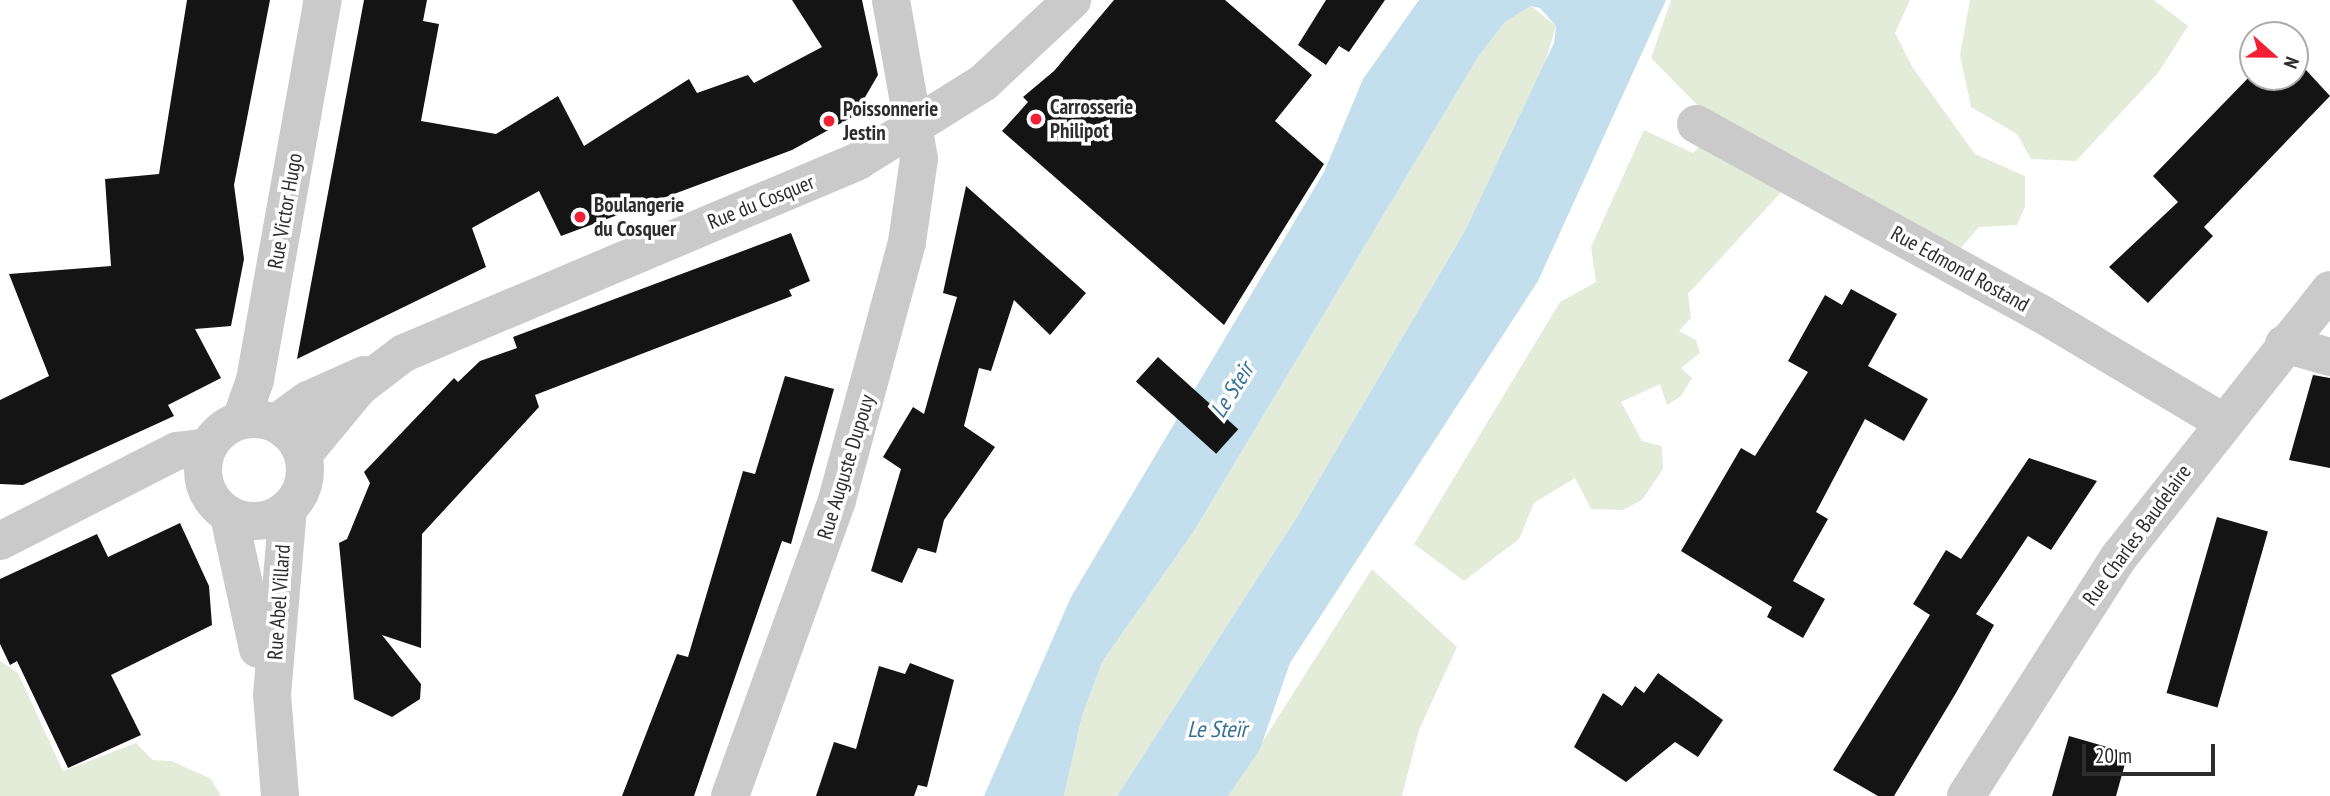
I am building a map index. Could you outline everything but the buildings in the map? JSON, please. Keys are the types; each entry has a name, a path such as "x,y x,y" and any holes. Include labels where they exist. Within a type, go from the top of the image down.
{"street":[{"name":"Rue Victor Hugo","path":"258,421 255,380 323,0"},
{"name":"Rue Auguste Dupouy","path":"730,796 781,664 870,392 911,218 917,128 891,0"},
{"name":"Rue du Cosquer","path":"258,421 379,370 471,321 823,177 917,128 1019,55 1072,0"},
{"name":"Rue Edmond Rostand","path":"1696,124 2040,313 2221,421"},
{"name":"Rue Charles Baudelaire","path":"1966,796 2076,620 2221,421 2330,289"},
{"path":"2284,344 2330,357"},
{"name":"Rue du Cosquer","path":"303,455 379,370"},
{"path":"0,541 127,481 177,451 208,447 258,421 303,455 304,484 288,509 259,521 218,502 127,481"},
{"path":"208,447 218,502"},
{"name":"Rue Abel Villard","path":"218,502 272,695"},
{"name":"Rue Abel Villard","path":"280,796 272,695 288,509"}],"green space":[{"path":"1671,0 1910,0 1895,33 1913,68 1975,154 2025,176 2025,207 2017,225 1979,227 1961,248 1804,167 1688,294 1691,318 1679,331 1696,340 1700,353 1681,368 1692,378 1681,396 1667,405 1660,384 1621,402 1642,441 1662,446 1663,469 1642,500 1623,510 1591,509 1575,478 1534,503 1519,539 1464,581 1414,544 1560,302 1596,282 1591,247 1644,130 1693,153 1719,127 1651,58"},
{"path":"1970,0 2154,0 2188,26 2158,73 2076,161 2031,159 2017,134 1971,107 1960,55"},
{"path":"1531,6 1556,26 1538,87 1466,229 1297,517 1117,796 1064,796 1082,716 1102,662 1194,531 1478,57 1505,22"},
{"path":"1372,569 1457,647 1419,730 1402,796 1228,796"},
{"path":"0,661 18,673 63,771 136,743 153,760 172,761 211,779 221,796 0,796"}],"water":[{"name":"Le Steïr","path":"1419,0 1666,0 1538,281 1290,663 1260,749 1228,796 1117,796 1297,517 1466,229 1554,43 1556,26 1540,8 1531,6 1505,22 1478,57 1194,531 1102,662 1082,716 1064,796 984,796 1071,597 1324,172 1363,79"}],"place":[{"name":"Carrosserie Philipot","path":"1036,119"},
{"name":"Poissonnerie Jestin","path":"829,121"},
{"name":"Boulangerie du Cosquer","path":"580,217"}],"water label":[{"name":"Le Steir","path":"1232,390"}]}
